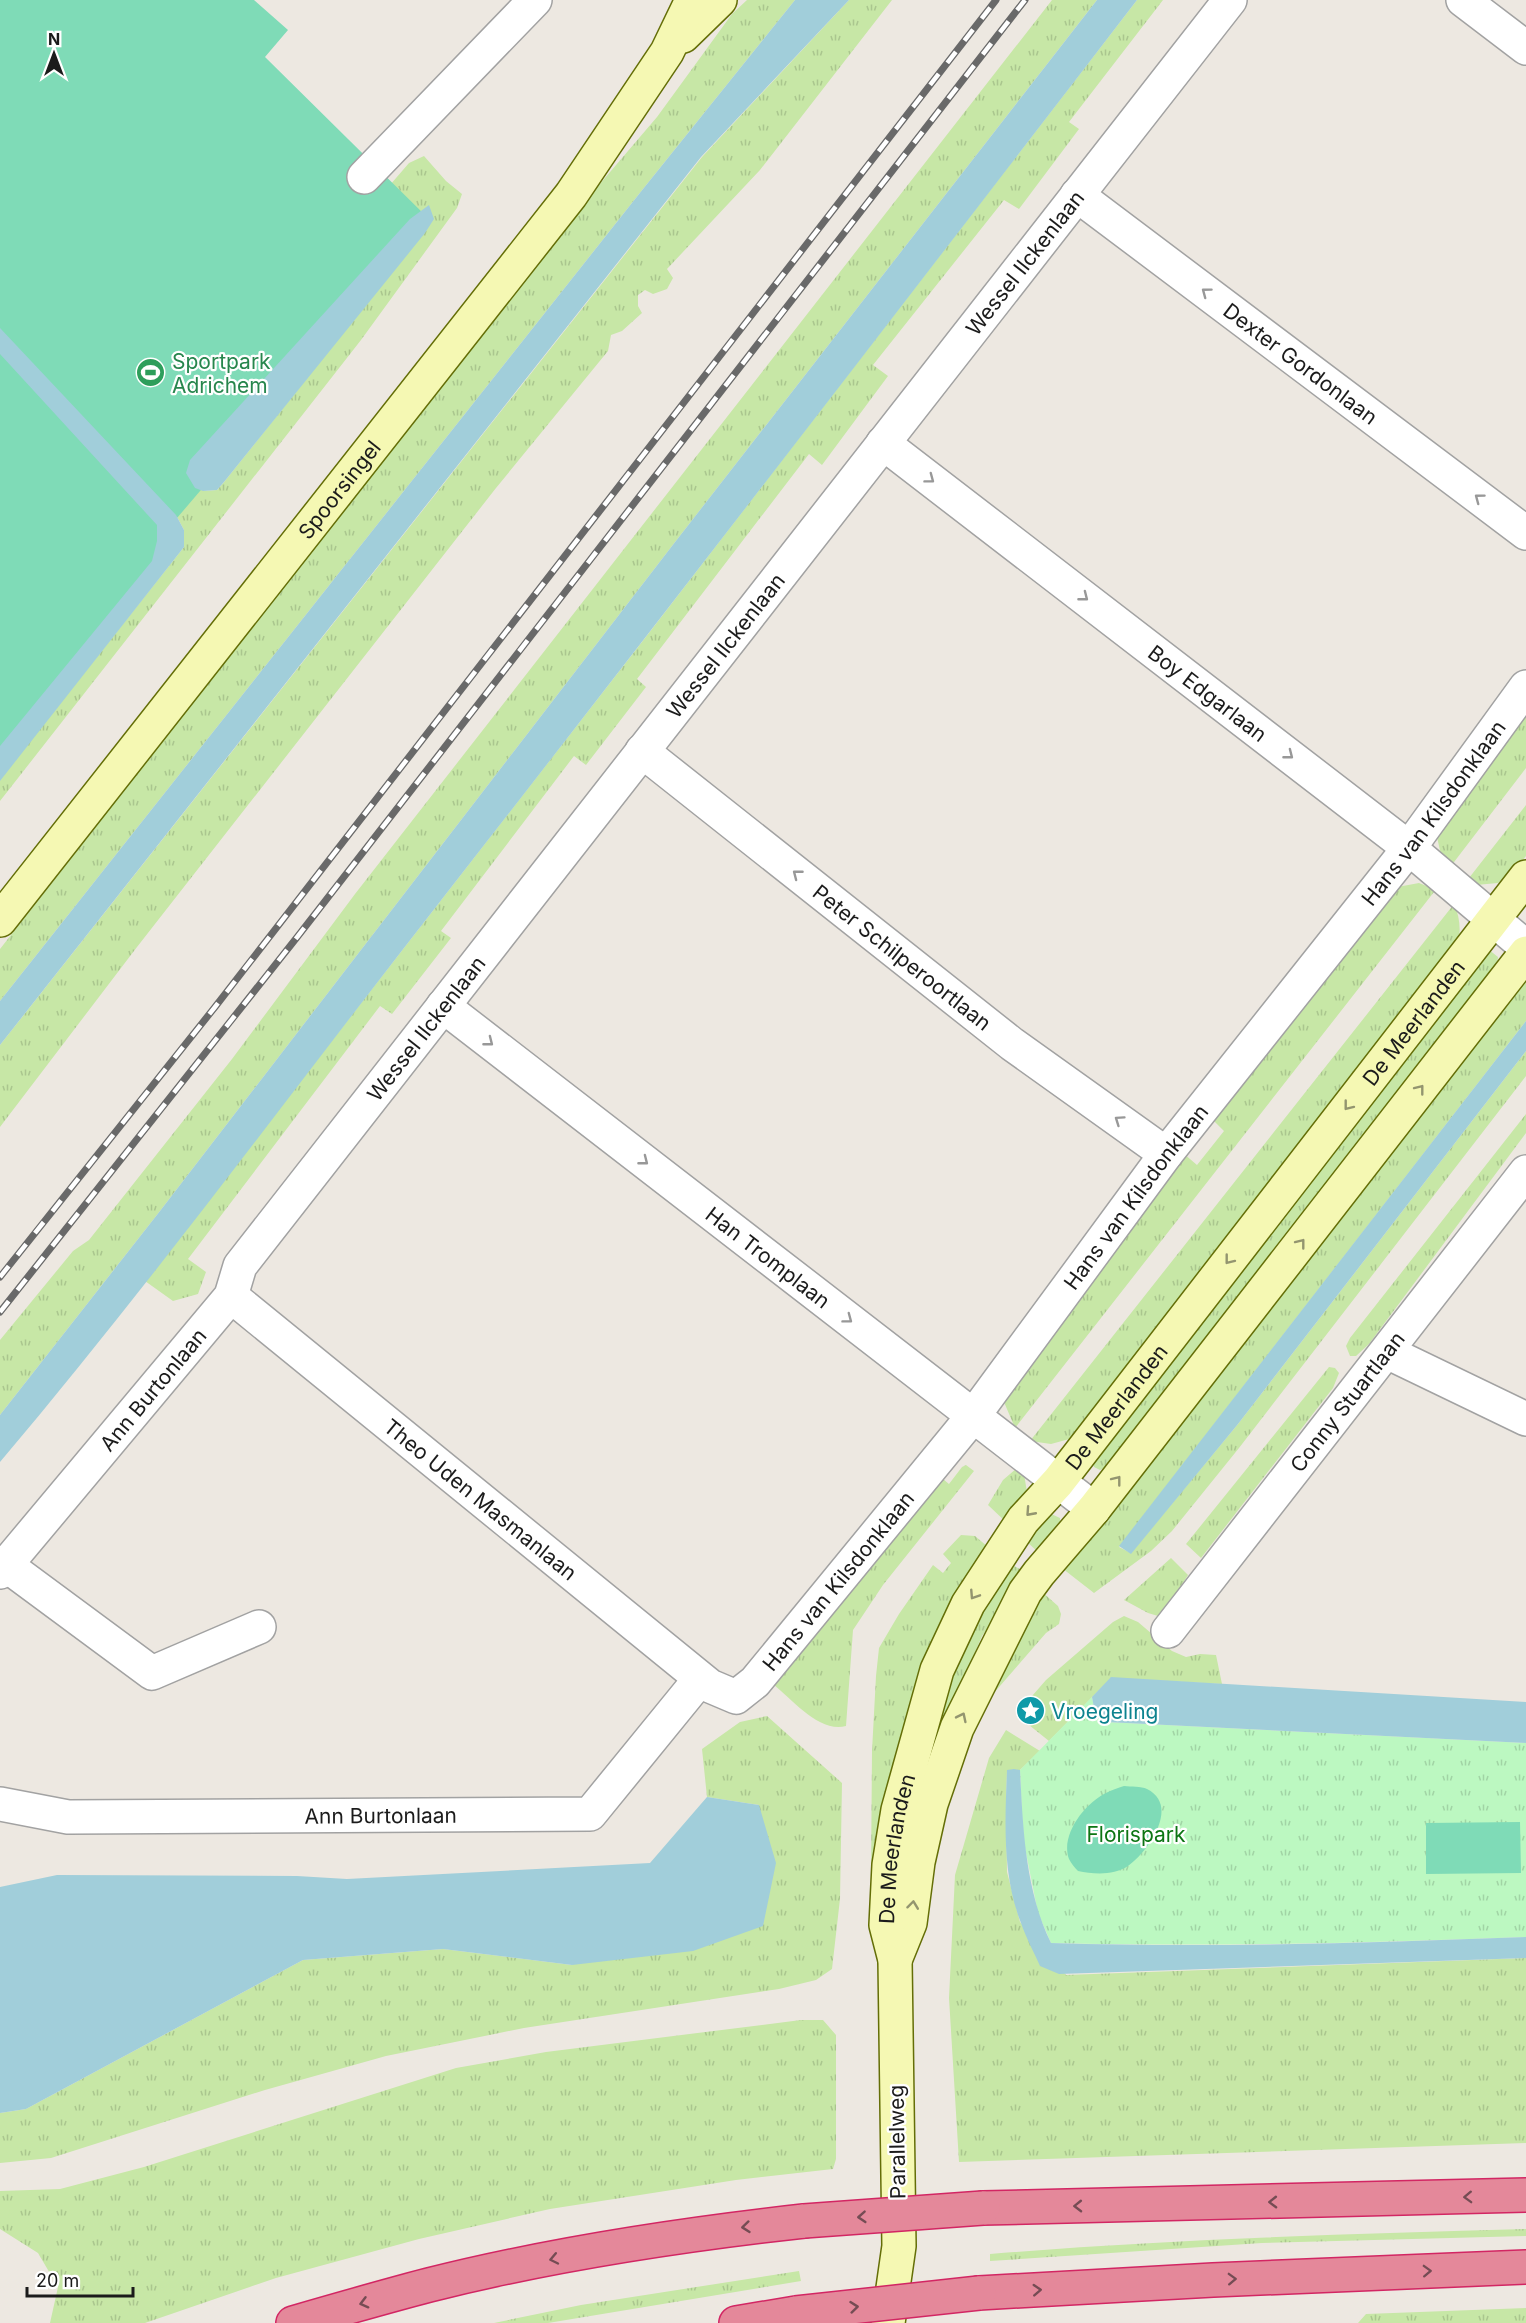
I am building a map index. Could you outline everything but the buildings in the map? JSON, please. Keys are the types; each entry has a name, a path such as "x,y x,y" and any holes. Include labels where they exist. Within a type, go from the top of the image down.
{"highway":[{"path":"293,2323 430,2285 600,2249 713,2231 804,2221 983,2208 1526,2195"},
{"path":"736,2323 796,2313 979,2293 1213,2280 1526,2267"}],"main road":[{"name":"Spoorsingel","path":"0,920 571,195 667,52 692,0"},
{"name":"Spoorsingel","path":"667,52 720,0"},
{"name":"De Meerlanden","path":"895,1960 886,1925 889,1864 898,1810 937,1670 968,1604 1023,1520 1058,1482 1526,877"},
{"name":"De Meerlanden","path":"895,1960 910,1923 918,1862 931,1804 957,1728 1025,1592 1094,1509 1526,953"},
{"name":"Parallelweg","path":"888,2323 899,2246 895,1960"}],"street":[{"path":"364,177 535,0"},
{"name":"Wessel Ilckenlaan","path":"231,1296 240,1266 1230,0"},
{"path":"1463,0 1526,48"},
{"name":"Dexter Gordonlaan","path":"1077,195 1526,533"},
{"name":"Boy Edgarlaan","path":"883,443 1409,848 1526,947"},
{"name":"Hans van Kilsdonklaan","path":"736,1696 755,1682 974,1415 1166,1154 1409,848 1526,687"},
{"name":"Peter Schilperoortlaan","path":"642,751 1012,1044 1166,1154"},
{"name":"Han Tromplaan","path":"443,1006 1094,1509"},
{"name":"Conny Stuartlaan","path":"1168,1631 1526,1172"},
{"name":"Ann Burtonlaan","path":"231,1296 3,1569 152,1673 259,1628"},
{"name":"Theo Uden Masmanlaan","path":"231,1296 700,1679 710,1686 736,1696"},
{"path":"1387,1352 1526,1419"},
{"name":"Ann Burtonlaan","path":"0,1804 68,1817 590,1814 700,1679"}],"green space":[{"name":"Sportpark Adrichem","path":"0,0 254,0 288,30 265,57 431,221 171,525 169,547 0,764"},
{"path":"747,0 795,0 0,1001 0,949 593,192 657,117 732,14"},
{"path":"849,0 892,0 760,170 667,269 673,278 667,289 653,294 645,290 638,295 638,306 642,313 622,331 611,335 608,351 496,488 137,947 0,1127 0,1045 702,157"},
{"path":"1052,0 1097,0 0,1415 0,1340 73,1251 89,1240 232,1059 355,894"},
{"path":"1137,0 1163,0 1069,122 1079,129 1019,209 1004,200 873,365 888,376 822,465 809,454 637,679 646,687 586,765 574,756 441,931 451,938 392,1014 380,1006 188,1259 206,1272 198,1294 173,1301 145,1281 652,629"},
{"path":"424,156 446,181 462,194 457,208 361,340 0,801 0,779 184,547 184,530 176,515 0,304 390,185 409,163","holes":["434,219 217,490 203,491"]},
{"path":"1526,708 1526,768 1451,866 1441,855 1437,837"},
{"path":"1526,805 1526,856 1512,873 1498,883 1476,885 1469,878"},
{"path":"1419,883 1434,892 1015,1428 1004,1402 1008,1381 1183,1153 1197,1165 1224,1131 1211,1118 1392,888"},
{"path":"1454,904 1459,924 1458,945 1073,1438 1051,1444 1030,1441"},
{"path":"1488,949 1498,957 1497,966 1406,1080 1110,1465 1100,1470 1094,1467 1091,1458"},
{"path":"1526,965 1526,1021 1119,1547 1131,1553 1238,1424 1526,1051 1526,1076 1239,1448 1172,1531 1151,1551 1094,1593 1058,1565"},
{"path":"1526,1114 1526,1133 1369,1344 1356,1356 1350,1356 1346,1346 1350,1338"},
{"path":"1329,1367 1335,1368 1339,1373 1333,1388 1201,1558 1186,1544"},
{"path":"966,1465 974,1471 883,1585 853,1630 846,1726 826,1725 816,1720 774,1685 937,1474 949,1484"},
{"path":"1017,1468 1024,1474 1027,1492 1008,1524 988,1505 1003,1480"},
{"path":"1047,1512 1060,1518 1060,1525 1040,1554 1025,1540"},
{"path":"961,1535 975,1536 988,1547 903,1735 883,1798 877,1876 874,1878 871,1875 872,1751 879,1648 933,1565 943,1573 951,1563 943,1554"},
{"path":"1171,1558 1188,1575 1168,1607 1158,1616 1124,1600"},
{"path":"1012,1565 1022,1570 1016,1589 982,1636 938,1740 923,1784 949,1674 974,1624"},
{"path":"1041,1591 1058,1606 1061,1614 1059,1624 1046,1633 993,1694 974,1729"},
{"path":"1124,1616 1138,1622 1172,1651 1186,1657 1200,1654 1216,1655 1222,1684 1111,1678 1049,1741 1024,1721 1019,1711 1046,1680 1113,1622"},
{"name":"Florispark","path":"1092,1697 1095,1713 1106,1722 1526,1743 1526,1937 1289,1944 1051,1943 1038,1913 1023,1838 1020,1770"},
{"path":"767,1716 842,1783 840,1899 832,1969 816,1980 779,1989 524,2028 386,2056 265,2090 51,2158 0,2163 0,2113 26,2109 303,1960 443,1949 572,1965 759,1805 707,1797 702,1749 740,1722"},
{"path":"1006,1730 1040,1751 1020,1770 1007,1771 1007,1872 1020,1922 1066,1975 1526,1958 1526,2143 959,2162 949,1998 955,1875 989,1758"},
{"path":"1124,1786 1145,1788 1157,1797 1161,1806 1161,1817 1157,1829 1144,1851 1128,1866 1103,1873 1078,1871 1069,1859 1067,1850 1071,1830 1090,1804 1110,1791"},
{"path":"1520,1822 1521,1873 1426,1874 1426,1823"},
{"path":"801,2020 823,2020 836,2035 836,2159 833,2169 736,2180 550,2209 419,2239 276,2278 145,2323 50,2323 58,2287 38,2253 0,2229 0,2191 60,2189 144,2167 456,2068 546,2052"},
{"path":"1526,2229 1526,2236 1262,2243 990,2261 990,2254 1124,2244"},
{"path":"799,2271 801,2281 548,2323 494,2323 581,2305"},
{"path":"1526,2308 1526,2323 1358,2323 1366,2314"}],"water":[{"path":"795,0 849,0 701,157 0,1045 0,1001"},
{"path":"1097,0 1137,0 201,1212 0,1462 0,1415"},
{"path":"429,205 434,219 425,233 224,482 217,490 203,491 195,488 186,473 190,460 410,219"},
{"path":"0,328 176,515 184,530 184,547 0,781 0,746 152,561 157,541 157,525 0,354"},
{"path":"1526,1021 1526,1051 1238,1424 1131,1554 1119,1546"},
{"path":"1111,1677 1526,1702 1526,1743 1106,1722 1095,1713 1092,1697"},
{"path":"1007,1770 1020,1770 1024,1836 1031,1880 1042,1922 1051,1943 1229,1945 1526,1937 1526,1958 1059,1974 1040,1966 1015,1905 1006,1848"},
{"path":"707,1797 759,1805 776,1863 763,1926 693,1951 572,1965 443,1949 303,1960 26,2109 0,2113 0,1887 57,1875 297,1876 347,1879 650,1863"}],"railway":[{"path":"0,1277 215,1007 996,0"},
{"path":"0,1312 298,936 1025,0"}],"place":[{"name":"Sportpark Adrichem","path":"151,373"},
{"name":"Vroegeling","path":"1030,1711"}]}
